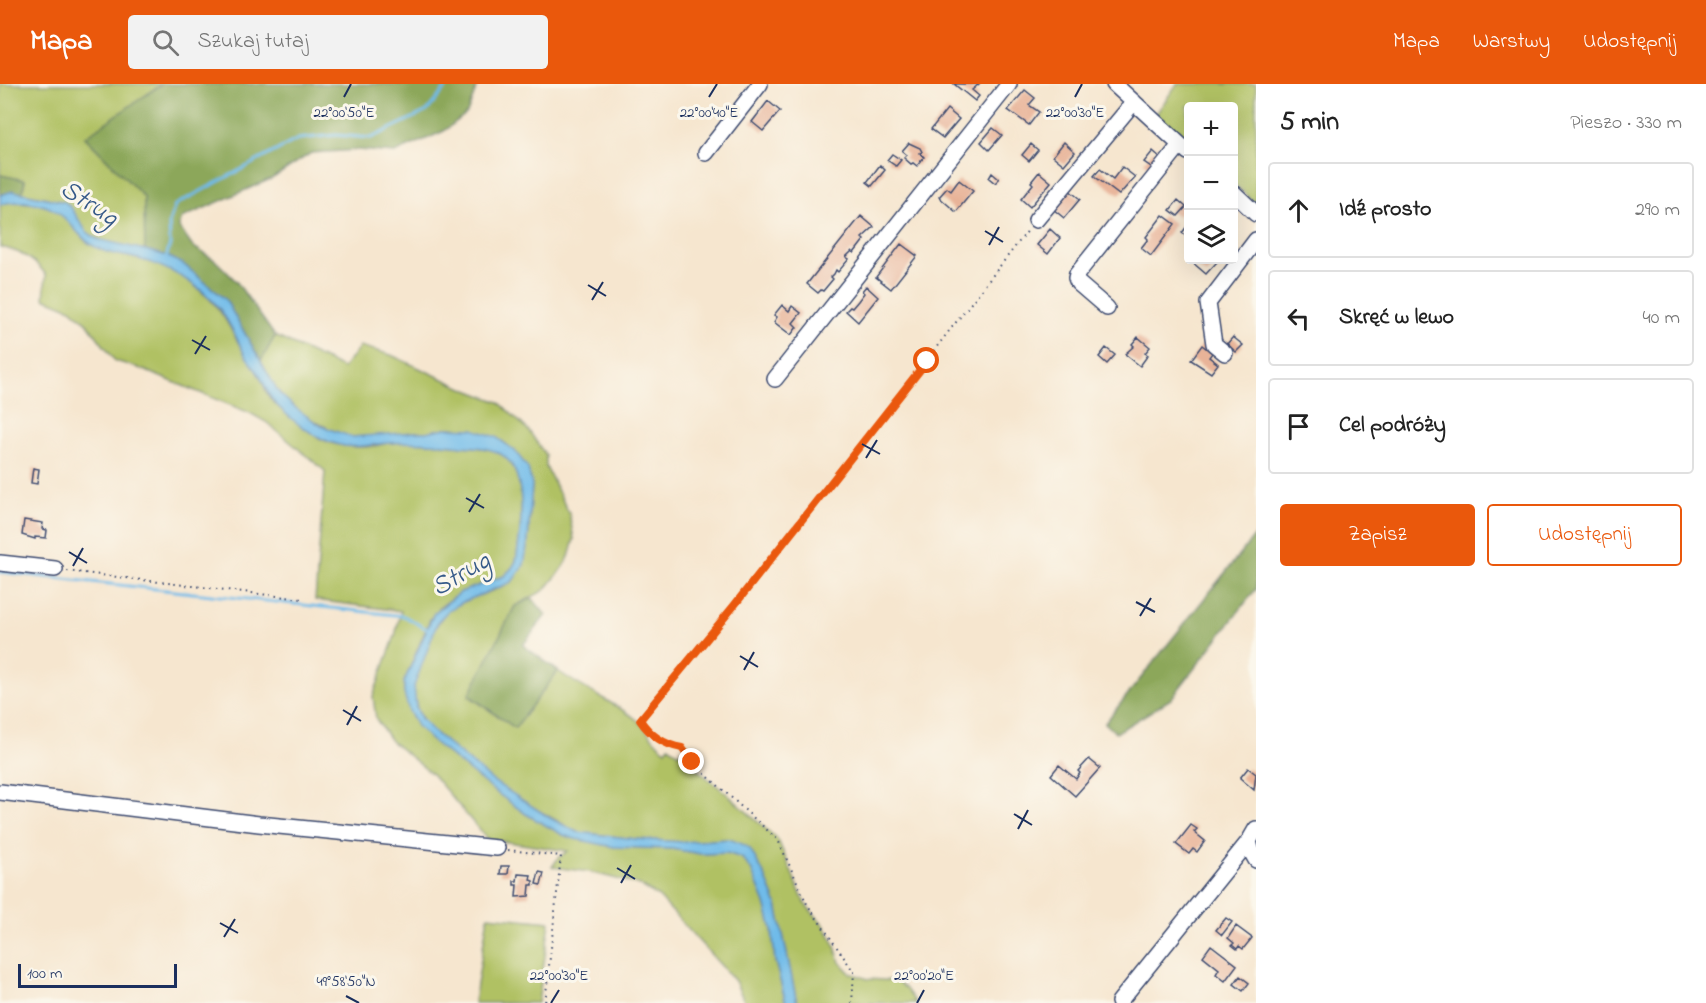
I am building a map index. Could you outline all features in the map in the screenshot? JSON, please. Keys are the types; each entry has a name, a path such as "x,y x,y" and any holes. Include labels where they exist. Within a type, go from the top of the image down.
{"street":[{"path":"706,153 760,84"},
{"path":"775,379 1009,84"},
{"path":"1107,308 1078,283 1077,274 1184,148 1114,84"},
{"path":"1036,220 1134,102"},
{"path":"1238,198 1256,214"},
{"path":"1225,353 1214,344 1208,303 1256,240"},
{"path":"0,563 55,569"},
{"path":"0,792 259,824 497,848"},
{"path":"1253,835 1252,854 1256,860"},
{"path":"1119,1002 1253,835"}],"path":[{"path":"852,1003 854,972 807,904 778,840 692,762 682,748 668,746 645,729 640,720 747,589 1036,220"},
{"path":"55,569 303,599"},
{"path":"497,848 561,856 545,1003"}],"green space":[{"path":"0,84 162,84 85,137 144,197 145,250 100,240 87,232 65,206 46,198 22,193 25,180 0,175"},
{"path":"162,84 478,84 467,113 444,131 395,153 358,150 311,153 273,178 182,218 179,227 192,246 215,260 236,281 275,336 261,361 225,299 182,264 167,256 145,250 144,197 85,137"},
{"path":"1177,84 1256,84 1256,204 1238,188 1238,102 1184,102 1184,139 1156,114"},
{"path":"0,175 25,180 22,193 13,191 0,195"},
{"path":"5,202 31,203 55,210 62,214 90,244 108,252 157,264 187,280 211,301 222,315 260,377 270,398 292,419 320,439 352,447 407,442 488,449 508,460 515,471 521,501 516,561 504,576 461,592 440,607 430,619 404,682 404,693 412,718 431,740 493,790 526,814 563,835 614,847 672,849 701,854 727,853 742,858 751,869 765,903 772,929 775,961 786,1003 745,1003 735,981 659,897 640,885 590,872 552,867 558,858 568,851 487,839 433,775 391,741 376,719 373,696 395,636 401,611 315,600 325,471 266,422 250,413 136,367 115,361 88,324 71,309 44,298 46,275 32,260 20,253 0,247 0,205"},
{"path":"275,336 343,368 360,346 391,355 499,402 529,431 546,456 546,467 569,513 574,539 569,557 545,590 515,606 469,696 515,728 558,671 636,719 666,750 669,746 679,754 681,750 690,758 687,761 778,840 805,904 824,925 834,943 840,962 850,973 868,979 898,981 916,1003 797,1003 777,905 750,849 729,839 683,842 577,832 529,805 493,781 428,727 418,709 414,689 427,647 438,624 449,610 512,582 528,541 532,485 515,451 502,441 465,429 446,428 426,432 352,437 337,433 307,417 284,398 273,384 261,361"},
{"path":"1256,534 1256,589 1171,699 1116,733 1105,723"},
{"path":"532,598 546,615 523,645 558,671 515,728 469,695 515,606"},
{"path":"488,916 550,922 538,1003 474,1003"}],"water":[{"path":"13,191 65,202 86,231 97,239 167,256 183,264 225,299 279,393 321,426 352,437 426,432 446,428 473,429 496,437 515,451 528,468 532,485 524,565 512,582 463,602 449,610 438,621 414,686 416,707 421,718 435,733 493,781 550,818 577,832 683,842 729,839 750,849 777,905 797,1003 786,1003 775,961 772,929 765,903 751,869 742,858 727,853 701,854 672,849 614,847 563,835 526,814 493,790 431,740 417,726 409,711 404,693 404,682 434,613 461,592 504,576 516,561 521,501 515,471 508,460 489,449 408,442 345,446 311,433 275,403 245,355 223,313 202,291 161,267 104,251 92,245 53,209 26,202 9,202 0,205 0,195"}],"building":[{"path":"954,84 979,84 972,90 979,96 975,101"},
{"path":"1025,90 1035,98 1029,105 1039,112 1029,125 1008,110"},
{"path":"768,101 780,111 763,131 752,122"},
{"path":"947,109 959,119 943,138 931,129"},
{"path":"993,128 1002,135 989,150 981,142"},
{"path":"1064,142 1075,152 1064,165 1053,156"},
{"path":"909,143 920,148 922,152 920,153 924,157 917,166 904,158 907,155 902,151"},
{"path":"1031,144 1038,150 1029,161 1022,155"},
{"path":"1153,151 1162,159 1154,169 1144,162"},
{"path":"892,154 901,160 896,166 887,160"},
{"path":"880,165 885,170 872,186 867,182"},
{"path":"1122,167 1135,177 1119,195 1094,176 1100,169 1113,179"},
{"path":"1039,172 1051,182 1030,207 1021,199"},
{"path":"992,173 999,179 995,183 989,178"},
{"path":"959,180 973,191 956,212 939,197 947,188 951,191"},
{"path":"1069,190 1080,199 1064,218 1053,209"},
{"path":"1178,200 1184,205 1184,209 1178,216 1170,210"},
{"path":"1163,215 1175,224 1151,256 1141,248 1148,239 1146,237"},
{"path":"861,216 874,227 862,238 864,240 854,253 852,251 846,257 849,259 838,272 836,270 831,277 833,279 823,291 818,293 807,284"},
{"path":"1050,229 1060,238 1048,254 1037,245"},
{"path":"901,244 917,256 891,289 876,277"},
{"path":"1194,264 1215,264 1206,274"},
{"path":"866,286 878,297 858,322 846,311 858,301"},
{"path":"782,305 789,311 792,306 801,313 793,323 797,327 791,335 774,322 777,317 774,315"},
{"path":"1138,337 1150,347 1145,353 1148,355 1140,366 1125,354 1134,346 1132,344"},
{"path":"1233,337 1243,345 1236,352 1227,344"},
{"path":"1202,345 1212,353 1209,357 1218,364 1211,373 1191,360"},
{"path":"1106,348 1115,355 1107,364 1099,357"},
{"path":"33,468 39,469 37,484 31,483"},
{"path":"24,520 43,523 42,529 47,530 46,538 35,537 35,539 22,535"},
{"path":"1089,759 1100,768 1075,796 1051,775 1059,765 1076,779 1080,773 1078,771"},
{"path":"1248,768 1256,774 1254,790 1240,778"},
{"path":"1191,825 1197,829 1194,832 1205,841 1197,852 1193,849 1189,854 1176,844"},
{"path":"501,866 509,866 508,874 500,874"},
{"path":"539,872 544,873 541,885 536,884"},
{"path":"518,874 531,875 530,880 533,881 533,885 530,885 529,896 516,897 517,885 514,885 514,881 517,881"},
{"path":"1226,918 1232,922 1222,935 1216,930"},
{"path":"1236,926 1252,938 1243,949 1239,946 1237,949 1228,938"},
{"path":"1211,945 1237,965 1225,981 1216,974 1219,969 1203,956"},
{"path":"1240,976 1249,983 1243,991 1234,984"}],"waterway":[{"path":"166,258 170,244 169,223 175,205 298,139 336,135 371,138 427,111 449,84"},
{"path":"0,572 404,616 430,631"}],"route":[{"path":"692,762 682,748 668,746 645,729 640,720 733,607 927,361"}],"water label":[{"name":"Strug","path":"90,202"},
{"name":"Strug","path":"460,573"}]}
